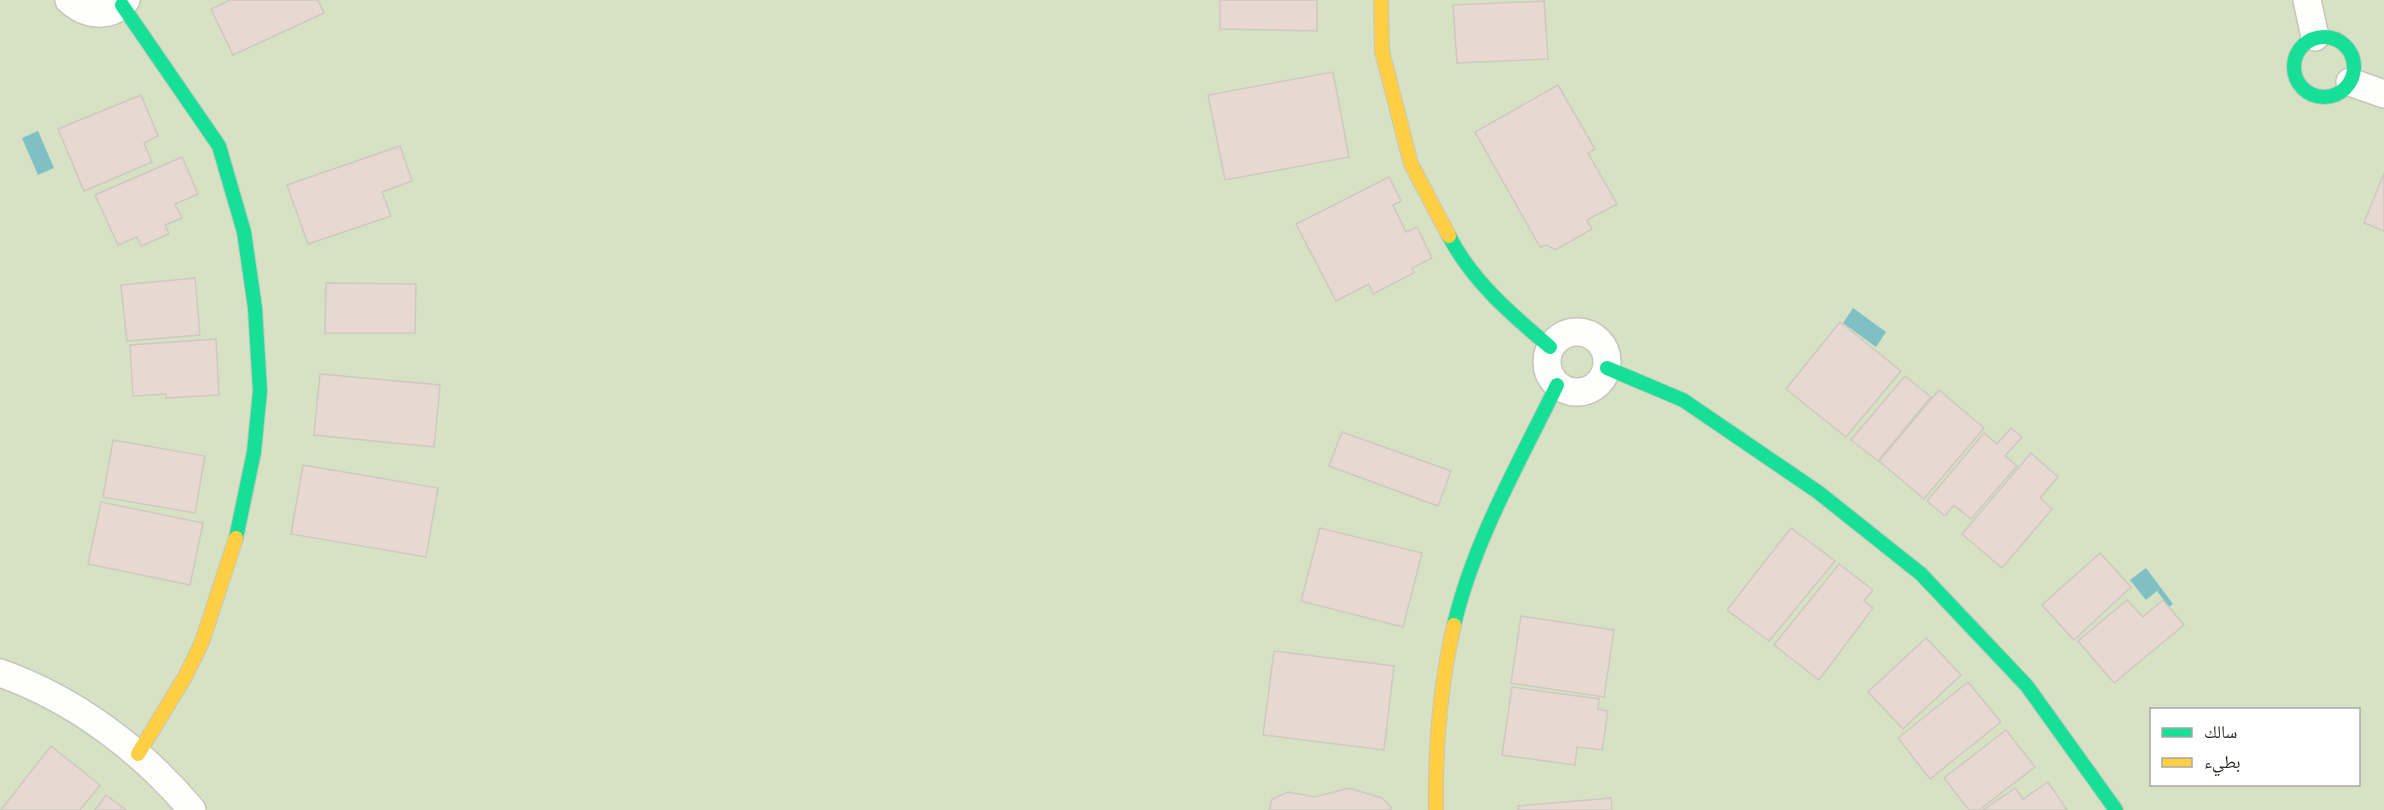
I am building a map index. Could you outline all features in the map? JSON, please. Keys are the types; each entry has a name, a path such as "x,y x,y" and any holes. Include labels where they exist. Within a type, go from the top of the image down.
{"street":[{"path":"69,0 82,10 96,14 110,12 124,2 219,146 244,232 255,308 260,392 252,464 234,548 197,651 185,677 138,754"},
{"path":"1381,0 1382,51 1411,164 1460,257 1508,311 1550,347"},
{"path":"2307,0 2315,37"},
{"path":"2315,37 2334,38 2343,43 2350,51 2354,62 2354,72 2350,82 2342,91 2333,96 2319,97 2308,94 2300,87 2294,74 2293,63 2296,53 2306,41 2315,37"},
{"path":"2350,82 2384,94"},
{"path":"1577,332 1587,333 1604,347 1607,368 1603,378 1596,386 1576,393 1557,386 1550,378 1546,367 1550,347 1557,338 1577,332"},
{"path":"1607,368 1683,400 1818,492 1921,574 2028,686 2116,810"},
{"path":"1436,810 1440,718 1451,640 1465,585 1491,523 1557,386"},
{"path":"0,673 19,680 82,712 138,754 192,810"}],"green space":[{"path":"0,0 2384,0 2384,810 0,810"}],"water":[{"path":"38,131 54,168 38,175 22,138"},
{"path":"1853,308 1886,332 1876,347 1843,323"},
{"path":"2146,568 2173,604 2169,607 2157,591 2146,600 2130,580"}],"building":[{"path":"230,0 318,0 324,13 233,55 211,9"},
{"path":"1220,0 1317,0 1317,31 1220,29"},
{"path":"1544,1 1548,59 1457,63 1453,5"},
{"path":"1333,72 1349,157 1225,180 1208,95"},
{"path":"1558,85 1595,149 1588,153 1617,204 1587,220 1592,229 1555,250 1547,245 1540,247 1475,132"},
{"path":"141,95 158,136 144,143 152,162 84,191 58,129"},
{"path":"400,146 412,181 382,192 391,216 308,244 287,185"},
{"path":"182,157 198,194 175,204 182,218 165,225 169,234 141,246 137,237 118,245 95,195"},
{"path":"2384,173 2384,231 2364,223"},
{"path":"1389,177 1401,201 1393,205 1406,232 1417,227 1432,258 1412,268 1414,273 1373,294 1369,284 1336,301 1296,224"},
{"path":"195,278 200,335 127,341 121,285"},
{"path":"326,283 416,284 415,333 325,333"},
{"path":"1840,322 1901,371 1846,437 1786,389"},
{"path":"216,339 219,395 166,398 166,394 133,396 130,345"},
{"path":"320,374 440,385 434,447 314,435"},
{"path":"1905,376 1931,397 1878,461 1851,440"},
{"path":"1939,390 1984,428 1924,499 1879,461"},
{"path":"2011,428 2022,437 2005,456 2017,466 1971,519 1954,505 1945,516 1927,501 1984,433 1997,444"},
{"path":"1342,432 1451,471 1438,506 1329,466"},
{"path":"113,440 205,456 195,513 103,497"},
{"path":"2031,453 2058,477 2040,498 2052,509 2002,568 1962,534"},
{"path":"303,465 438,488 426,557 291,534"},
{"path":"101,502 203,523 190,585 88,564"},
{"path":"1320,528 1422,553 1403,627 1301,601"},
{"path":"1791,528 1835,561 1769,641 1727,610"},
{"path":"2100,553 2131,587 2074,640 2042,605"},
{"path":"1839,564 1873,590 1864,601 1873,608 1819,680 1774,645"},
{"path":"2127,600 2143,617 2163,600 2184,625 2114,683 2078,641"},
{"path":"1521,616 1614,630 1604,697 1511,683"},
{"path":"1926,638 1961,675 1903,729 1868,692"},
{"path":"1274,651 1394,666 1384,750 1263,735"},
{"path":"1968,682 2001,722 1930,779 1898,738"},
{"path":"1512,687 1599,699 1598,709 1608,711 1602,750 1577,747 1575,765 1502,755"},
{"path":"2006,730 2035,767 1979,810 1969,810 1944,778"},
{"path":"51,746 100,785 80,810 1,810"},
{"path":"2048,782 2067,810 1983,810 2015,788 2023,799"},
{"path":"1349,788 1382,798 1391,810 1269,810 1272,799 1288,792 1315,797"},
{"path":"106,795 126,810 95,810"},
{"path":"1611,798 1612,810 1518,810 1518,806"}],"traffic: fast":[{"path":"122,5 219,146 244,232 255,308 260,391 254,452 236,538"},
{"path":"2318,37 2330,37 2341,42 2349,50 2354,67 2352,79 2341,92 2330,97 2318,97 2307,92 2299,84 2294,73 2294,61 2299,50 2307,42 2318,37"},
{"path":"1449,236 1469,268 1481,282 1507,310 1550,347"},
{"path":"1607,368 1683,400 1818,492 1921,574 2027,686 2116,810"},
{"path":"1454,625 1485,532 1557,385"}],"traffic: slow":[{"path":"1381,0 1382,51 1411,164 1449,236"},
{"path":"138,754 185,677 202,642 236,538"},
{"path":"1436,810 1439,717 1454,625"}]}
